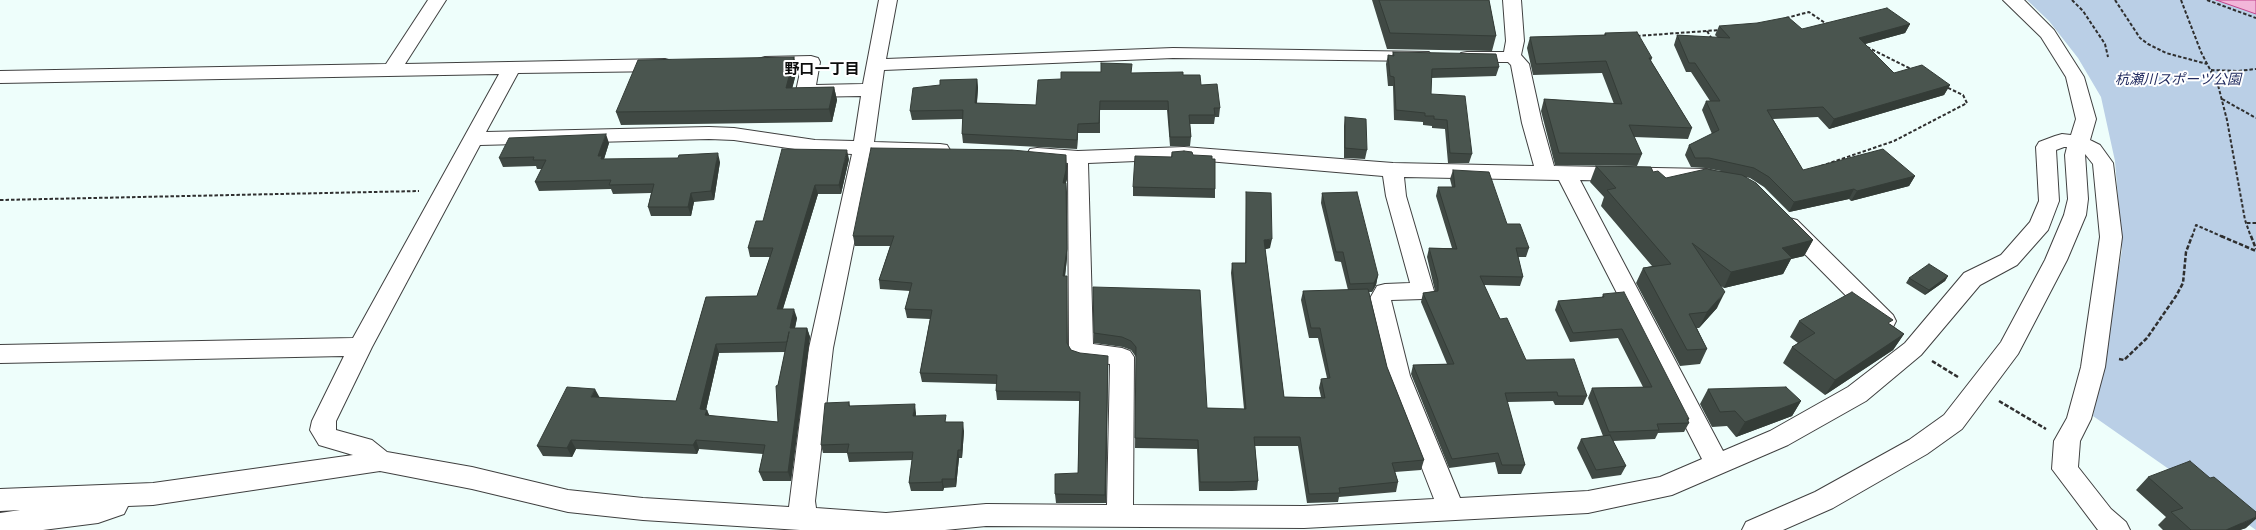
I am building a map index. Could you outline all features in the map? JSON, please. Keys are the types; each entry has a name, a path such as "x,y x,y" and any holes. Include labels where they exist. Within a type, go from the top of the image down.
{"street":[{"path":"392,70 437,0"},
{"path":"803,518 802,501 821,348 863,148 871,90 888,0"},
{"path":"1512,0 1514,41 1512,56"},
{"path":"1756,530 1824,500 1918,447 1953,422 2010,348 2056,260 2075,216 2078,199 2074,155 2080,143 2086,118 2075,77 2048,34 2020,5 2012,0"},
{"path":"876,65 1173,53 1261,53 1500,58 1512,56"},
{"path":"1512,56 1520,64 1532,123 1556,174 1717,464"},
{"path":"748,63 811,62 805,91 871,90"},
{"path":"0,77 685,65"},
{"path":"380,461 362,447 328,438 322,430 324,421 360,347 511,69"},
{"path":"473,139 709,133 734,134 815,146 958,150"},
{"path":"0,500 153,494 380,461 472,478 568,500 643,509 886,524 986,515 1304,517 1588,502 1663,487 1779,438 1857,394 1904,340 1972,279 2009,260 2040,225 2049,201 2046,147 2062,140 2080,143 2092,150 2103,163 2111,237 2095,354 2079,419 2067,441 2066,469 2102,517 2117,530"},
{"path":"1020,152 1078,157 1184,153 1393,170 1705,176 1726,179"},
{"path":"1078,157 1081,352 1122,356 1120,516"},
{"path":"1393,170 1396,196 1423,291 1385,292 1380,300 1398,376 1451,509"},
{"path":"1772,209 1904,340"},
{"path":"0,354 360,347"},
{"path":"0,524 98,512 153,494"}],"path":[{"path":"2072,0 2083,11 2105,44 2108,57"},
{"path":"2115,0 2140,38 2148,44 2166,53 2207,64"},
{"path":"2181,0 2185,14 2218,85 2246,223 2256,250"},
{"path":"2207,0 2256,18"},
{"path":"1782,19 1809,12 1832,28"},
{"path":"1632,37 1722,30"},
{"path":"1707,32 1715,44"},
{"path":"1864,46 1913,70"},
{"path":"2210,70 2238,71 2256,69"},
{"path":"1816,167 1894,141 1967,103 1962,95 1941,85"},
{"path":"2221,98 2256,118"},
{"path":"0,200 445,190"},
{"path":"2246,223 2256,223"},
{"path":"2095,354 2124,360 2147,338 2183,283 2186,252 2196,225 2256,250"}],"green space":[{"name":"杭瀬川スポーツ公園","path":"2027,0 2256,0 2256,530 2093,416 2122,250 2115,161 2101,97 2078,58 2049,21"}],"shaded area":[{"path":"2216,0 2256,0 2256,14"}],"building":[{"path":"1379,0 1489,0 1496,36 1390,33"},
{"path":"1887,8 1910,24 1859,38 1894,73 1922,65 1950,85 1834,119 1823,107 1767,110 1803,170 1883,149 1915,176 1857,191 1854,189 1794,202 1769,177 1754,168 1709,158 1695,158 1689,145 1719,130 1706,101 1720,101 1695,63 1689,63 1677,35 1730,38 1719,26 1757,23 1788,17 1802,29"},
{"path":"1637,32 1652,58 1649,58 1692,128 1629,125 1642,154 1559,153 1544,99 1622,104 1606,61 1536,64 1530,37 1606,35 1605,33"},
{"path":"1393,52 1496,54 1499,67 1432,69 1431,94 1465,96 1472,154 1450,153 1447,120 1434,119 1434,116 1425,116 1425,113 1396,110 1394,77 1390,76 1388,55 1394,56"},
{"path":"794,57 786,88 834,87 829,109 616,112 638,60"},
{"path":"1101,63 1132,64 1131,73 1183,72 1183,75 1200,75 1201,85 1217,84 1220,108 1214,108 1215,115 1189,115 1191,137 1170,137 1168,101 1100,101 1099,123 1078,124 1077,140 962,134 963,110 910,111 913,88 940,85 940,80 977,79 975,103 1036,105 1038,80 1061,79 1061,72 1101,72"},
{"path":"1345,117 1366,119 1367,150 1345,148"},
{"path":"606,134 598,156 602,156 601,159 678,158 679,155 718,153 711,191 691,193 688,207 648,207 654,184 609,185 611,180 535,182 546,160 533,160 534,157 499,158 509,138"},
{"path":"871,148 1012,150 1066,155 1066,170 1063,183 1066,183 1067,249 1063,276 1067,276 1067,343 1071,350 1080,353 1108,356 1105,495 1055,494 1055,474 1078,473 1080,392 996,391 997,375 920,373 932,310 905,309 912,283 879,280 894,236 853,236"},
{"path":"782,149 847,150 839,185 815,185 777,309 794,309 790,328 807,328 788,472 759,472 765,445 696,440 693,445 571,440 567,448 537,446 567,387 595,389 591,397 676,401 706,297 757,296 773,248 748,248 756,221 763,221","holes":["787,342 778,385 776,386 778,422 705,415 707,410 700,409 716,344"]},
{"path":"1172,152 1192,152 1193,155 1212,156 1212,159 1215,159 1215,189 1133,187 1135,156 1172,157"},
{"path":"1596,166 1651,167 1653,172 1658,171 1666,178 1706,169 1742,175 1756,183 1813,240 1782,248 1792,258 1731,272 1692,243 1725,292 1707,312 1689,314 1707,349 1687,350 1643,268 1671,264 1607,190 1616,188"},
{"path":"1453,170 1489,172 1507,224 1520,224 1529,248 1516,248 1523,277 1480,276 1500,319 1507,318 1526,360 1574,359 1587,396 1558,396 1557,392 1505,393 1525,465 1502,465 1498,453 1452,459 1413,365 1454,364 1423,293 1438,291 1438,281 1429,248 1457,249 1438,187 1455,187"},
{"path":"1246,192 1271,193 1272,239 1264,240 1284,397 1325,398 1321,379 1330,378 1320,328 1311,328 1303,291 1368,289 1387,367 1424,460 1392,463 1398,482 1339,488 1340,493 1309,494 1300,437 1254,437 1258,481 1200,482 1198,440 1135,438 1136,347 1131,341 1122,337 1094,333 1093,287 1200,290 1207,408 1246,409 1232,263 1246,263"},
{"path":"1357,192 1378,275 1374,283 1350,284 1343,252 1336,252 1322,193"},
{"path":"1929,264 1948,276 1929,290 1909,278"},
{"path":"1624,292 1689,419 1687,419 1689,423 1657,424 1659,430 1609,432 1592,388 1652,387 1622,329 1573,333 1558,301 1604,297 1603,294"},
{"path":"1852,292 1893,320 1888,323 1904,334 1835,380 1792,347 1815,333 1799,321"},
{"path":"1786,387 1801,401 1745,422 1735,411 1720,412 1708,389"},
{"path":"849,402 849,406 915,404 913,416 946,415 945,422 963,422 961,450 958,450 955,479 942,479 942,482 909,483 913,452 847,453 849,444 821,445 825,403"},
{"path":"1610,435 1626,466 1596,470 1581,439"},
{"path":"2190,461 2210,478 2214,477 2256,512 2256,517 2226,530 2191,530 2171,512 2183,508 2148,477"}],"district":[{"name":"野口一丁目","path":"822,70"}]}
